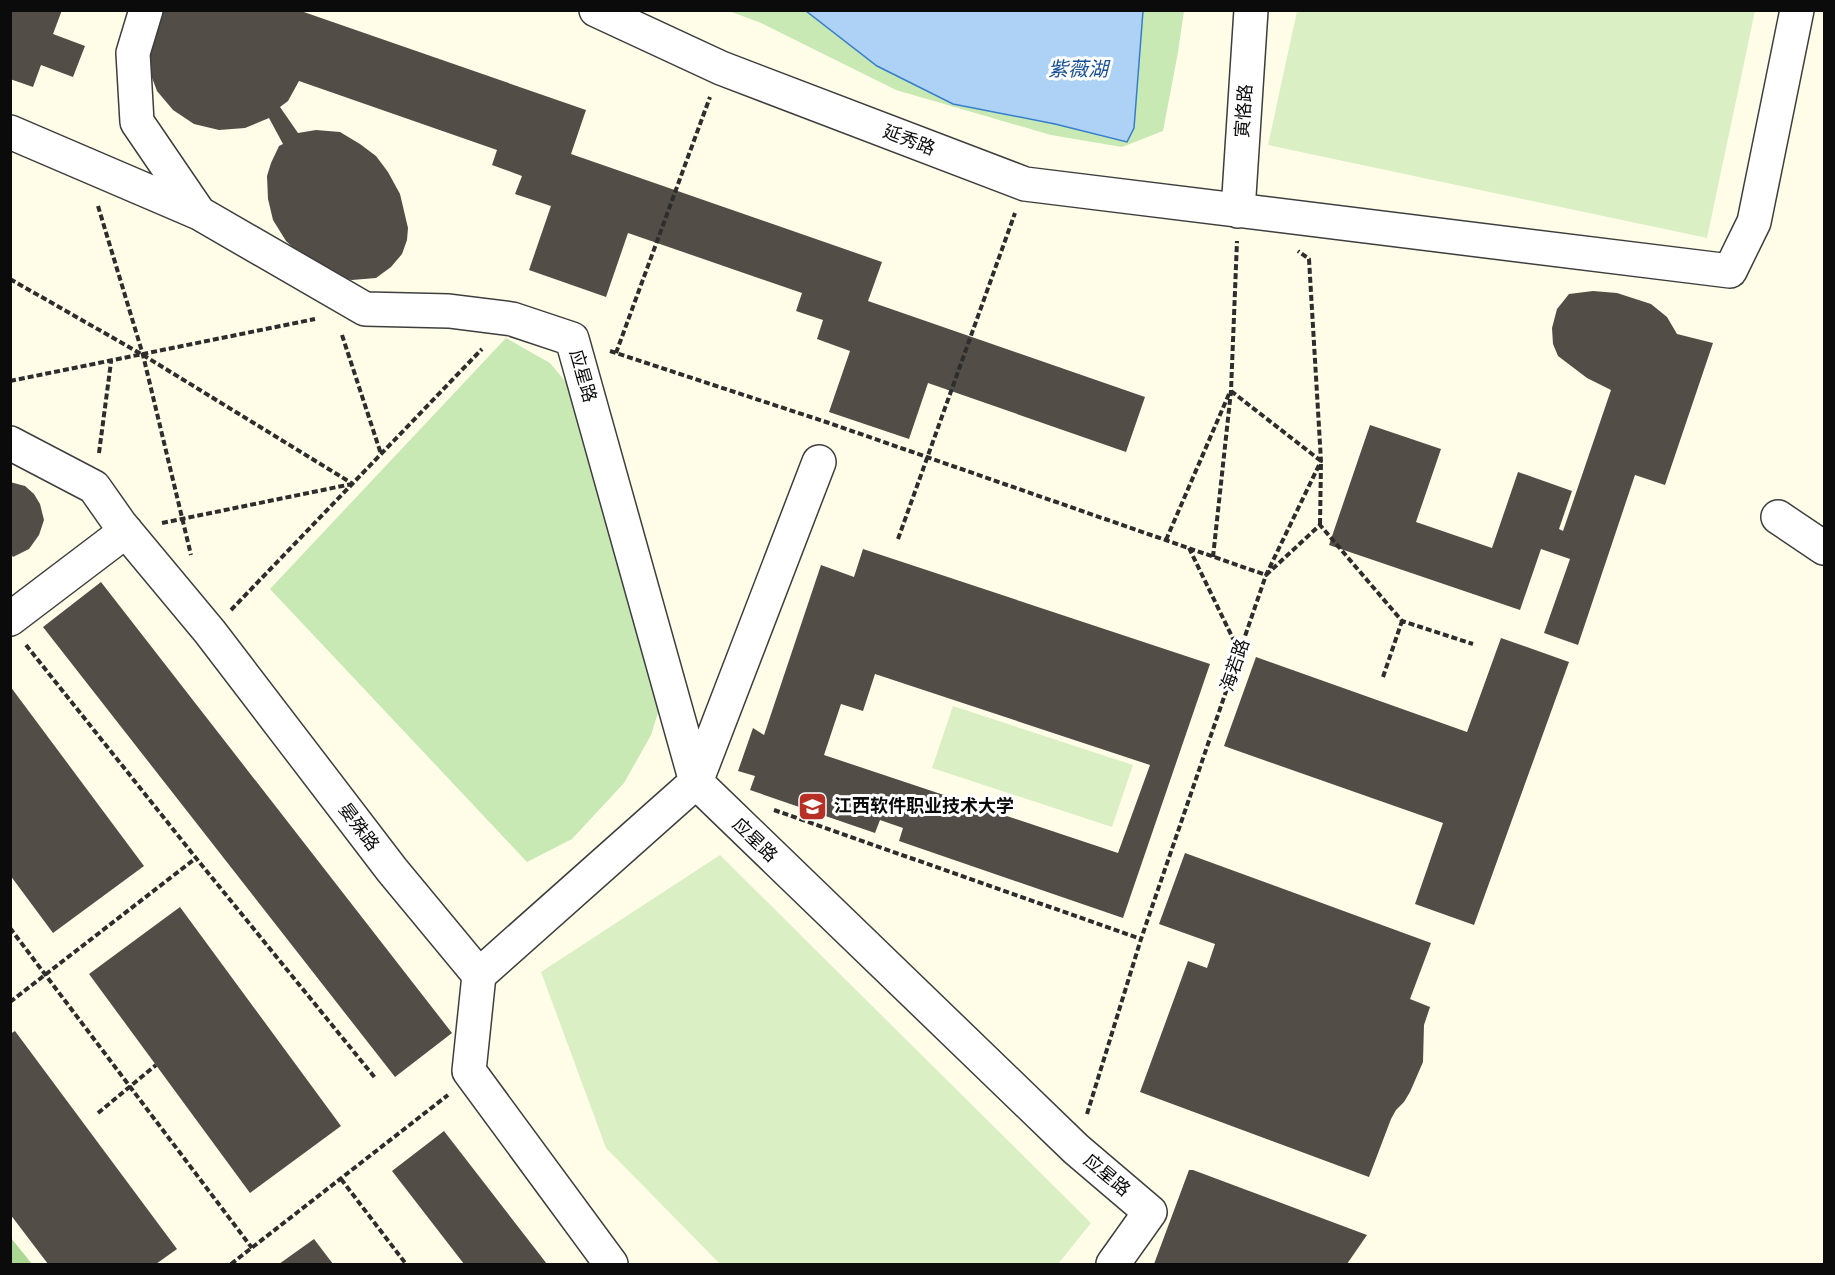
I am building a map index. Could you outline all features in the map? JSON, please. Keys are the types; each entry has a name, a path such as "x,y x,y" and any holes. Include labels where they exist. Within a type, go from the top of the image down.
{"street":[{"path":"146,10 133,53 137,122 199,213"},
{"name":"延秀路","path":"596,10 721,68 1025,184 1731,271 1754,222 1797,10"},
{"name":"寅恪路","path":"1238,211 1251,10"},
{"path":"10,132 199,213 350,312 450,311 512,319 572,339"},
{"name":"应星路","path":"572,339 696,782 1076,1149 1150,1212 1113,1264"},
{"name":"晏殊路","path":"10,443 94,487 126,531 210,632 392,870 479,975"},
{"path":"611,1264 469,1071 479,975 696,782 819,462"},
{"path":"1778,517 1824,548"},
{"path":"18,631 126,531"}],"path":[{"path":"616,353 721,68"},
{"path":"85,164 143,355 193,564"},
{"path":"898,538 1025,184"},
{"path":"1213,557 1231,391 1238,211"},
{"name":"海若路","path":"1076,1149 1141,939 1266,574 1321,462 1309,259 1291,247"},
{"path":"10,279 143,355 352,483"},
{"path":"10,381 350,312 381,454"},
{"path":"210,632 512,319"},
{"path":"572,339 927,457 1266,574 1320,525"},
{"path":"94,487 111,362"},
{"path":"1231,391 1321,462 1320,525 1402,621 1473,644"},
{"path":"1166,540 1231,391"},
{"path":"126,531 352,483"},
{"path":"1189,548 1239,652"},
{"path":"1383,677 1402,621"},
{"path":"18,631 196,858 376,1079"},
{"path":"774,810 1141,939"},
{"path":"10,1002 196,858"},
{"path":"10,928 252,1248"},
{"path":"98,1113 156,1065"},
{"path":"231,1264 472,1076"},
{"path":"341,1179 406,1264"}],"green space":[{"name":"紫薇湖","path":"729,11 1184,11 1163,131 1122,147 1051,135 896,90 761,23"},
{"path":"1297,11 1755,11 1707,238 1268,145"},
{"path":"506,338 550,363 574,392 661,703 651,735 624,783 572,839 527,862 270,589"},
{"path":"953,706 1133,765 1112,827 932,768"},
{"path":"720,855 1091,1223 1058,1264 720,1264 606,1148 541,972"},
{"path":"11,1238 32,1264 11,1264"}],"water":[{"name":"紫薇湖","path":"806,11 1143,11 1134,128 1127,142 1055,124 953,104 877,66"}],"building":[{"path":"10,10 62,10 53,34 85,46 73,77 41,65 33,87 10,79"},
{"path":"158,10 298,10 586,110 571,154 882,262 868,301 1145,397 1126,452 928,383 909,439 829,412 850,351 817,339 823,320 796,311 802,293 628,233 606,297 529,270 551,206 515,194 522,176 492,165 497,150 299,81 288,101 280,107 298,133 316,130 340,132 376,156 400,194 408,228 402,254 391,267 376,278 352,280 334,277 302,256 286,241 273,220 268,199 267,176 279,146 283,144 269,118 245,128 219,130 194,124 173,110 157,91 148,67 147,41"},
{"path":"1593,291 1617,293 1651,304 1667,317 1677,334 1713,343 1665,485 1635,475 1578,645 1544,633 1570,559 1541,549 1520,610 1329,545 1370,425 1441,449 1416,522 1492,548 1518,472 1572,491 1559,529 1563,531 1611,390 1587,378 1558,356 1553,344 1552,328 1557,309 1569,294"},
{"path":"10,482 25,486 34,494 40,504 44,520 39,535 29,549 13,557 10,552"},
{"path":"863,549 1210,664 1123,918 899,841 903,828 880,820 875,833 750,790 755,776 738,771 753,728 764,735 821,565 854,577","holes":["875,674 1150,765 1118,853 824,755 841,704 863,711"]},
{"path":"101,582 452,1033 395,1077 43,627"},
{"path":"1501,638 1569,662 1474,925 1415,904 1443,823 1224,746 1256,657 1467,732"},
{"path":"10,686 144,866 53,933 10,875"},
{"path":"1185,853 1431,943 1410,999 1430,1007 1424,1025 1423,1062 1410,1092 1391,1119 1369,1177 1140,1092 1188,961 1207,968 1215,944 1159,924"},
{"path":"180,907 341,1126 250,1193 89,974"},
{"path":"15,1031 177,1249 156,1264 48,1264 10,1214 10,1034"},
{"path":"444,1131 547,1264 464,1264 392,1171"},
{"path":"1189,1170 1367,1235 1347,1264 1154,1264"},
{"path":"314,1239 333,1264 279,1264"}],"place":[{"name":"江西软件职业技术大学","path":"813,806"}]}
